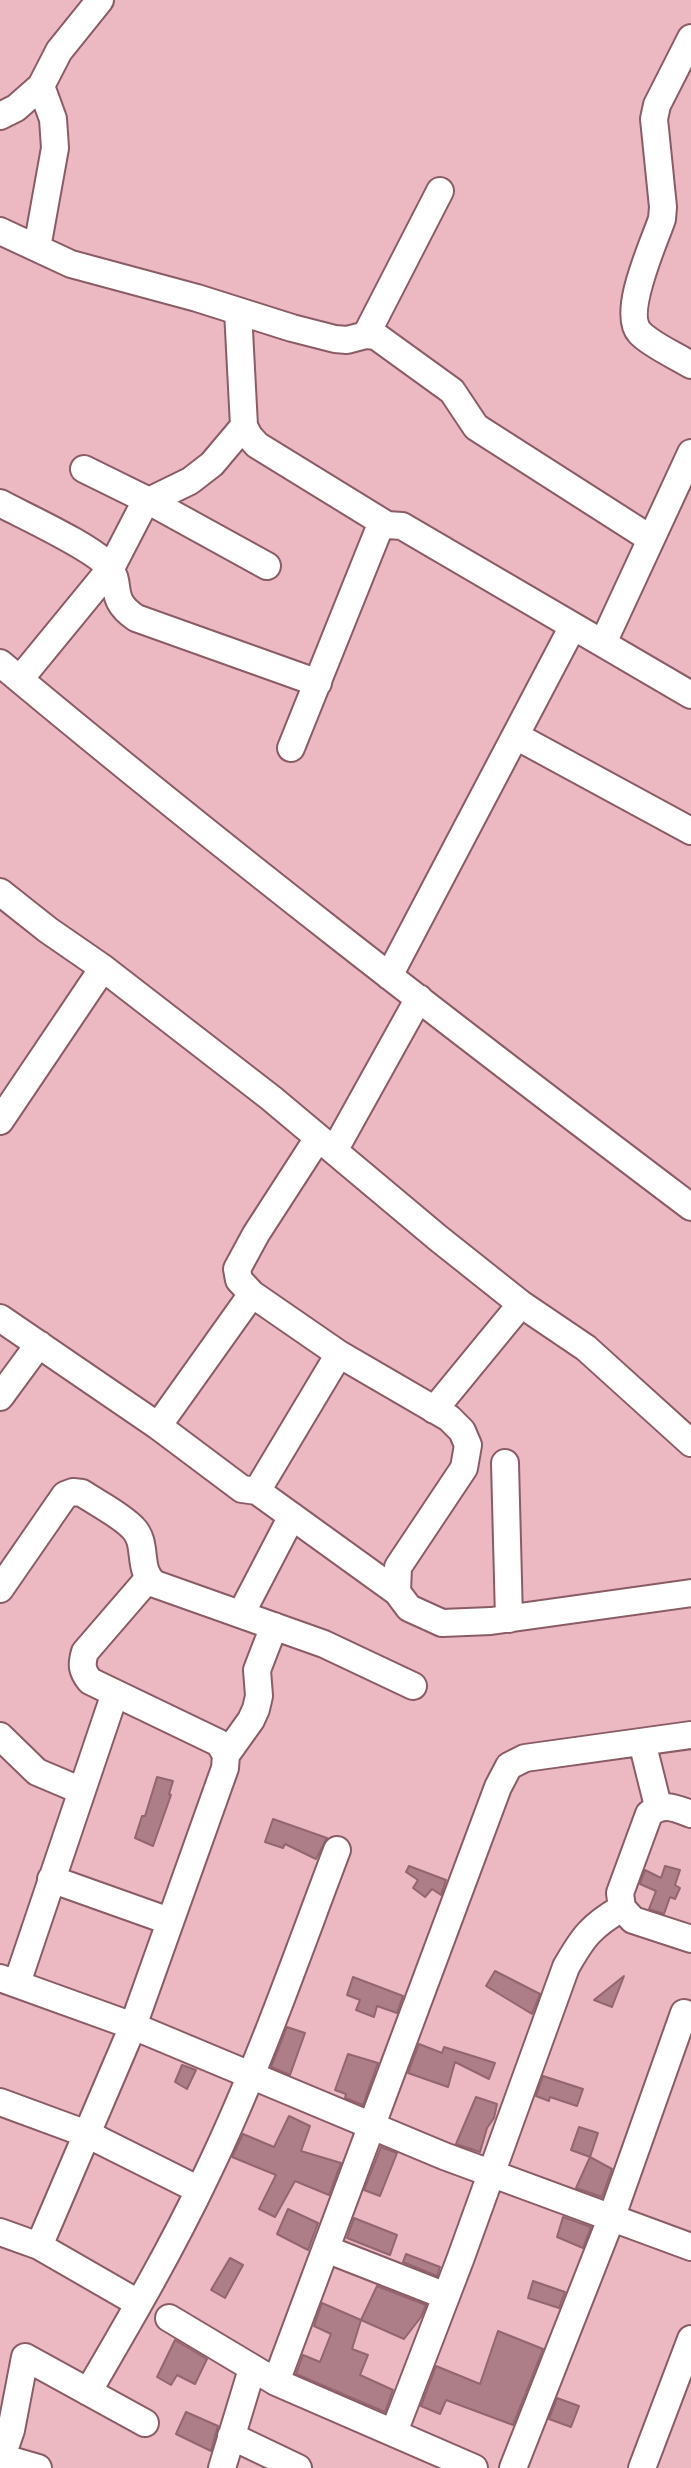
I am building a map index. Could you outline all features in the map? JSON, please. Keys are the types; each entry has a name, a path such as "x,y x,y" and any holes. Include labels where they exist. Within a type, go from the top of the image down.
{"street":[{"path":"0,116 16,108 41,86 59,51 100,0"},
{"path":"691,38 657,105 654,119 662,219 633,313 635,325 641,334 691,365"},
{"path":"37,248 55,148 53,119 41,86"},
{"path":"366,335 440,191"},
{"path":"0,231 71,264 335,339 376,336 452,391 476,426 651,539"},
{"path":"238,311 244,426 257,445 387,525 402,526 691,695"},
{"path":"244,426 212,464 190,481 149,500 141,510 111,568 10,671 156,793 389,976 691,1207"},
{"path":"603,643 691,453"},
{"path":"84,469 149,500 267,566"},
{"path":"0,504 90,551 111,568 119,600 124,609 136,618 318,682"},
{"path":"291,748 379,530 387,525"},
{"path":"389,976 573,626"},
{"path":"516,736 691,831"},
{"path":"0,892 271,1098 521,1304 586,1348 691,1443"},
{"path":"0,1121 103,968"},
{"path":"397,1592 398,1567 464,1468 468,1445 462,1431 449,1418 339,1354 253,1294 239,1280 237,1269 256,1234 326,1144 419,998"},
{"path":"158,1426 253,1294"},
{"path":"434,1410 521,1304"},
{"path":"0,1318 158,1426 242,1489 257,1491 397,1592 409,1608 442,1623 509,1619 691,1593"},
{"path":"0,1397 40,1344"},
{"path":"257,1491 339,1354"},
{"path":"505,1463 509,1619"},
{"path":"0,1589 65,1495 82,1493 134,1528 142,1548 144,1572 155,1584 324,1644 413,1686"},
{"path":"241,1614 292,1516"},
{"path":"148,1579 85,1652 83,1673 90,1681 209,1736 219,1743 226,1755"},
{"path":"39,2246 133,2026 225,1768 226,1755 256,1709 257,1670 274,1626"},
{"path":"115,1693 51,1879 8,1981 133,2026 489,2174 691,2247"},
{"path":"276,2382 498,1787 509,1766 525,1758 691,1735"},
{"path":"0,1736 37,1772 82,1791"},
{"path":"642,1742 658,1806"},
{"path":"691,1814 671,1806 658,1806 649,1814 620,1893 622,1908 633,1920 691,1939"},
{"path":"88,2392 199,2190 251,2076 337,1850"},
{"path":"51,1879 169,1921"},
{"path":"394,2432 566,1968 580,1942 597,1922 622,1908"},
{"path":"513,2468 611,2219 684,2013"},
{"path":"0,2102 87,2134 199,2190"},
{"path":"0,2232 39,2246 138,2304"},
{"path":"326,2249 446,2297"},
{"path":"169,2318 276,2382 474,2468"},
{"path":"642,2468 691,2339"},
{"path":"38,2468 1,2459 11,2430 25,2357 145,2423"},
{"path":"222,2468 252,2369"},
{"path":"231,2436 298,2468"}],"building":[{"path":"157,1777 173,1781 169,1794 171,1795 153,1846 135,1838"},
{"path":"273,1819 327,1838 316,1859 285,1844 283,1848 265,1842"},
{"path":"409,1866 446,1880 441,1895 432,1889 425,1897 413,1888 418,1880 406,1872"},
{"path":"665,1866 680,1870 675,1885 680,1888 675,1899 670,1897 664,1914 649,1909 656,1891 640,1884 645,1870 661,1878"},
{"path":"495,1971 540,1994 532,2014 486,1986"},
{"path":"624,1976 612,2007 594,2000"},
{"path":"353,1977 403,1996 397,2013 377,2006 374,2017 356,2010 360,2000 347,1995"},
{"path":"287,2027 305,2033 290,2075 271,2067"},
{"path":"419,2044 442,2053 444,2047 495,2063 489,2079 455,2062 448,2087 408,2073"},
{"path":"348,2054 378,2063 363,2105 345,2098 346,2094 335,2090"},
{"path":"182,2065 196,2070 187,2089 175,2082"},
{"path":"543,2076 583,2089 577,2106 550,2097 549,2101 536,2096"},
{"path":"476,2097 497,2104 480,2152 456,2144"},
{"path":"289,2116 310,2126 301,2151 341,2163 329,2195 295,2181 275,2217 259,2209 276,2175 232,2157 243,2134 274,2147"},
{"path":"579,2127 598,2133 590,2157 571,2150"},
{"path":"381,2147 397,2153 380,2196 364,2190"},
{"path":"590,2157 612,2169 602,2197 576,2188"},
{"path":"288,2209 318,2223 308,2250 277,2234"},
{"path":"563,2217 591,2227 583,2248 557,2237"},
{"path":"354,2218 397,2235 390,2255 347,2238"},
{"path":"406,2254 440,2267 437,2276 403,2262"},
{"path":"230,2258 243,2265 225,2298 211,2290"},
{"path":"533,2281 565,2292 559,2308 528,2298"},
{"path":"377,2286 426,2305 421,2317 404,2339 361,2320"},
{"path":"322,2303 361,2320 352,2349 368,2355 360,2375 393,2390 385,2412 296,2374 303,2355 320,2362 331,2334 314,2326"},
{"path":"498,2331 543,2349 513,2425 446,2400 440,2414 421,2406 436,2366 480,2384"},
{"path":"175,2340 207,2359 195,2384 177,2375 171,2385 157,2377"},
{"path":"557,2398 579,2406 571,2427 549,2419"},
{"path":"186,2412 218,2426 211,2451 176,2434"}]}
